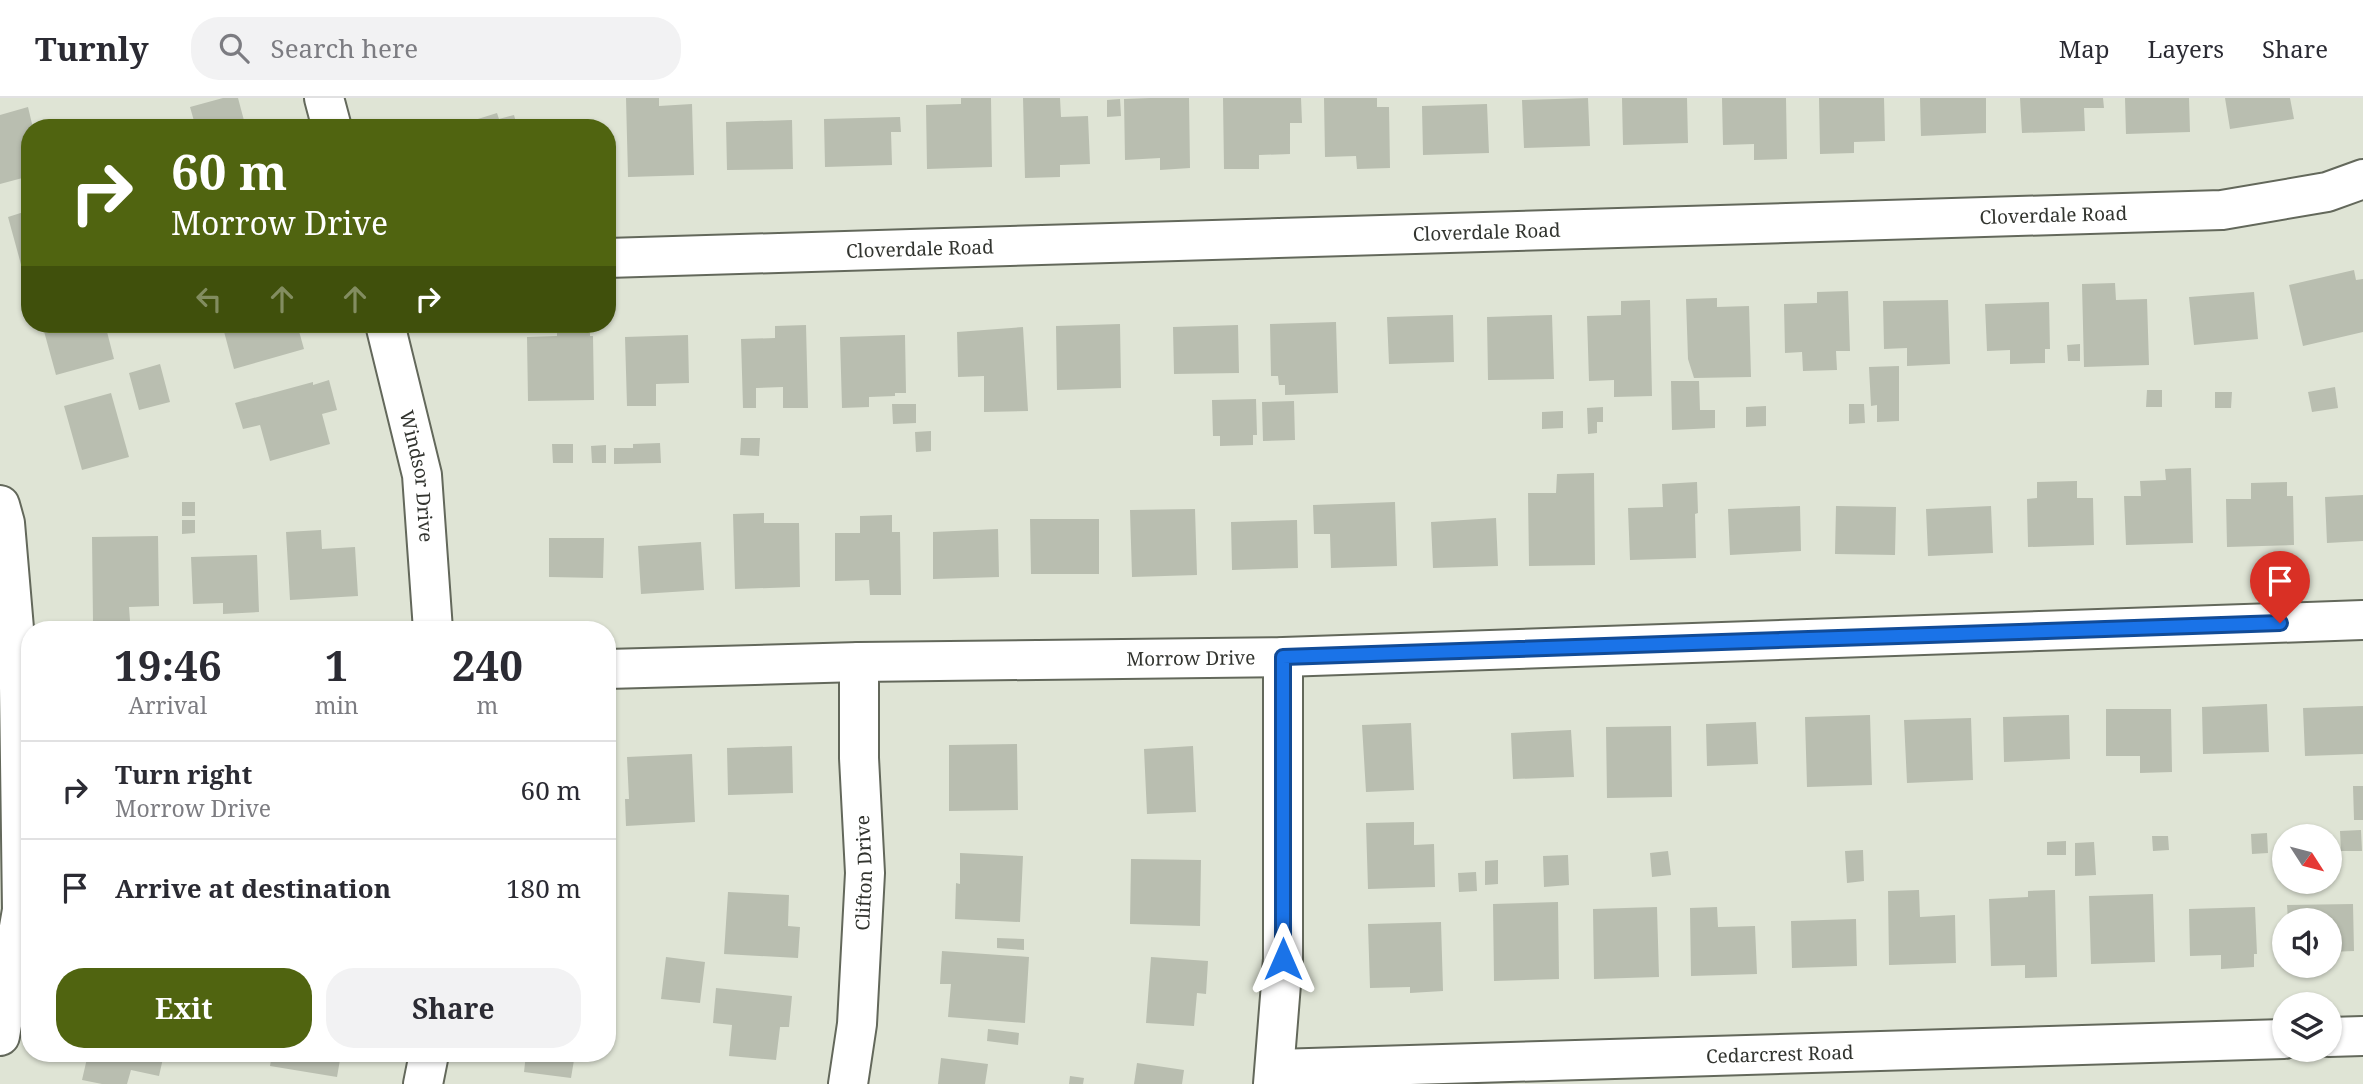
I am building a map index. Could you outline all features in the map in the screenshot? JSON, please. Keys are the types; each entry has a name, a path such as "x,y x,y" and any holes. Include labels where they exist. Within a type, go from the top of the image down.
{"street":[{"path":"324,98 330,119"},
{"name":"Cloverdale Road","path":"616,258 2222,210 2327,192 2363,179"},
{"name":"Windsor Drive","path":"387,333 422,475 432,621"},
{"path":"0,505 5,523 21,661"},
{"name":"Morrow Drive","path":"616,669 859,662 1283,657 2363,620"},
{"path":"1275,1077 1283,959 1283,657"},
{"name":"Clifton Drive","path":"848,1084 857,1024 865,873 859,758 859,662"},
{"path":"0,1036 21,916"},
{"path":"2342,1037 2363,1036"},
{"name":"Cedarcrest Road","path":"1275,1077 2272,1039"},
{"path":"423,1084 427,1062"}],"building":[{"path":"223,98 238,98 244,119 193,119 190,107"},
{"path":"626,98 659,98 659,106 692,104 694,175 628,177"},
{"path":"961,98 991,98 992,167 927,169 926,105 961,104"},
{"path":"1023,98 1060,98 1061,117 1088,116 1090,164 1060,165 1060,177 1025,178"},
{"path":"1189,98 1190,168 1160,170 1160,158 1125,160 1124,99"},
{"path":"1223,98 1301,98 1302,123 1290,123 1290,154 1259,155 1259,169 1224,169"},
{"path":"1324,98 1377,98 1377,107 1389,107 1390,168 1357,169 1356,156 1325,157"},
{"path":"1588,98 1590,146 1524,148 1522,100"},
{"path":"1622,98 1687,98 1688,143 1623,145"},
{"path":"1722,98 1786,98 1787,159 1754,160 1754,144 1723,145"},
{"path":"1819,98 1884,98 1885,141 1854,142 1854,153 1820,154"},
{"path":"1920,98 1986,98 1986,133 1921,136"},
{"path":"2020,98 2103,98 2104,108 2084,108 2085,131 2022,133"},
{"path":"2125,98 2189,98 2190,132 2126,134"},
{"path":"2225,98 2290,98 2294,119 2230,129"},
{"path":"1120,99 1121,116 1107,117 1107,100"},
{"path":"1487,104 1489,153 1423,155 1422,106"},
{"path":"28,107 31,119 21,119 21,178 0,184 0,115"},
{"path":"497,113 499,119 478,119"},
{"path":"514,115 515,119 499,119"},
{"path":"900,117 901,132 891,132 892,165 825,167 824,119"},
{"path":"792,120 793,169 727,170 726,122"},
{"path":"21,213 21,264 8,217"},
{"path":"2354,270 2356,280 2363,279 2363,332 2303,346 2289,285"},
{"path":"2115,283 2116,300 2147,299 2149,365 2084,367 2082,284"},
{"path":"1848,291 1850,351 1836,351 1837,370 1803,371 1802,352 1785,353 1784,304 1817,303 1817,292"},
{"path":"2254,292 2258,339 2194,345 2189,297"},
{"path":"1717,298 1717,307 1749,306 1751,377 1694,378 1688,359 1686,299"},
{"path":"1650,300 1652,396 1614,397 1614,380 1589,381 1587,316 1621,315 1621,301"},
{"path":"1948,300 1950,364 1907,366 1907,348 1884,349 1883,301"},
{"path":"2049,302 2050,349 2045,349 2045,363 2010,364 2010,350 1987,351 1985,304"},
{"path":"1453,315 1454,362 1389,364 1387,317"},
{"path":"1552,315 1554,379 1488,380 1487,317"},
{"path":"1336,322 1338,393 1285,395 1285,385 1279,385 1278,376 1271,376 1270,324"},
{"path":"1120,324 1121,388 1057,390 1056,326"},
{"path":"806,325 808,408 783,408 783,387 756,388 756,408 743,408 741,339 775,338 775,326"},
{"path":"1238,325 1239,373 1174,374 1173,327"},
{"path":"1023,327 1028,411 984,412 984,376 958,377 957,332"},
{"path":"44,333 107,333 114,359 56,375"},
{"path":"224,333 300,333 304,349 234,369"},
{"path":"557,333 590,333 590,336 593,336 594,400 528,401 527,337 557,336"},
{"path":"688,335 689,383 656,384 656,406 627,406 625,337"},
{"path":"905,335 906,393 869,397 869,407 842,408 840,337"},
{"path":"2080,344 2080,361 2068,361 2067,345"},
{"path":"160,364 170,402 139,410 129,373"},
{"path":"1899,366 1899,421 1877,422 1877,405 1871,406 1869,367"},
{"path":"329,380 337,410 322,414 330,444 270,461 260,425 243,429 235,403"},
{"path":"1671,381 1699,381 1700,410 1715,410 1715,428 1672,430"},
{"path":"2335,387 2338,408 2312,412 2308,392"},
{"path":"2147,390 2162,390 2162,407 2146,407"},
{"path":"2215,392 2232,392 2231,408 2215,408"},
{"path":"111,393 129,457 82,470 64,406"},
{"path":"1256,399 1257,435 1253,435 1253,445 1220,446 1220,436 1213,436 1212,400"},
{"path":"1294,401 1295,440 1263,441 1262,402"},
{"path":"892,404 916,404 916,423 893,424"},
{"path":"1849,404 1864,404 1865,423 1849,424"},
{"path":"1766,406 1766,426 1746,427 1746,407"},
{"path":"1603,407 1603,422 1597,422 1597,433 1588,434 1587,408"},
{"path":"1563,411 1563,428 1542,429 1542,412"},
{"path":"931,431 931,451 916,452 915,432"},
{"path":"741,438 760,438 759,456 740,455"},
{"path":"660,443 661,463 614,464 614,448"},
{"path":"552,444 573,444 573,463 553,463"},
{"path":"606,445 606,463 592,463 591,446"},
{"path":"2191,468 2193,543 2126,545 2124,496 2141,496 2140,481 2166,480 2165,469"},
{"path":"1594,473 1595,565 1529,566 1528,493 1556,493 1557,474"},
{"path":"2077,481 2077,498 2093,498 2094,545 2028,547 2027,499 2037,498 2037,482"},
{"path":"1697,482 1696,558 1630,560 1628,508 1663,507 1662,484"},
{"path":"2287,482 2287,496 2293,496 2294,545 2227,547 2226,499 2251,499 2251,483"},
{"path":"2363,495 2363,541 2327,543 2325,497"},
{"path":"182,502 195,502 195,516 182,516"},
{"path":"1395,502 1397,566 1331,568 1330,534 1314,534 1313,505"},
{"path":"1800,506 1801,551 1730,555 1728,509"},
{"path":"1836,506 1896,507 1895,555 1835,554"},
{"path":"1991,506 1993,553 1928,556 1926,509"},
{"path":"1195,509 1197,575 1132,577 1130,510"},
{"path":"764,513 764,523 799,523 800,587 735,589 733,514"},
{"path":"892,515 892,532 900,532 901,595 870,595 869,580 835,581 835,533 860,533 860,516"},
{"path":"1496,518 1498,566 1433,568 1431,522"},
{"path":"1030,519 1099,519 1099,574 1031,574"},
{"path":"182,520 195,520 195,533 182,534"},
{"path":"1297,520 1298,568 1232,570 1231,522"},
{"path":"998,529 999,577 933,579 933,532"},
{"path":"321,530 322,549 355,547 358,596 290,600 286,532"},
{"path":"158,536 159,606 129,607 130,621 93,621 92,537"},
{"path":"549,538 604,538 603,578 549,577"},
{"path":"701,542 704,590 641,594 638,546"},
{"path":"257,555 259,612 223,614 223,603 193,604 191,557"},
{"path":"2267,704 2269,752 2203,754 2202,707"},
{"path":"2363,706 2363,754 2305,756 2303,708"},
{"path":"2106,709 2171,709 2172,772 2140,773 2140,756 2106,756"},
{"path":"1870,715 1872,785 1807,787 1805,717"},
{"path":"2069,715 2070,759 2004,762 2003,717"},
{"path":"1971,718 1973,780 1907,783 1904,720"},
{"path":"1756,722 1758,764 1707,766 1706,724"},
{"path":"1411,723 1414,790 1366,792 1362,725"},
{"path":"1671,726 1672,797 1607,798 1606,727"},
{"path":"1571,730 1574,777 1513,779 1511,733"},
{"path":"1017,744 1018,810 949,811 949,745"},
{"path":"792,746 793,793 728,795 727,748"},
{"path":"1193,746 1196,812 1147,814 1144,749"},
{"path":"692,754 695,822 626,826 625,799 629,799 627,757"},
{"path":"2353,786 2363,786 2363,820 2354,820"},
{"path":"1414,822 1414,845 1434,844 1435,887 1368,889 1366,823"},
{"path":"2361,830 2362,851 2342,851 2342,831"},
{"path":"2267,833 2268,853 2252,854 2251,834"},
{"path":"2152,836 2168,836 2169,850 2153,851"},
{"path":"2066,841 2066,855 2047,855 2047,842"},
{"path":"2094,842 2096,875 2075,876 2075,843"},
{"path":"1863,850 1864,881 1847,883 1845,851"},
{"path":"1668,851 1671,875 1652,877 1650,853"},
{"path":"960,853 1023,856 1020,922 955,919 956,883 960,884"},
{"path":"1568,855 1569,885 1544,887 1543,856"},
{"path":"1131,859 1201,860 1200,926 1130,924"},
{"path":"1498,860 1498,884 1485,885 1485,861"},
{"path":"1476,872 1477,891 1459,892 1458,873"},
{"path":"1919,890 1920,917 1955,915 1956,963 1889,965 1888,891"},
{"path":"2055,890 2057,977 2025,978 2025,965 1991,966 1989,899 2028,897 2028,891"},
{"path":"728,892 789,895 788,926 800,927 798,958 724,954"},
{"path":"2153,894 2155,962 2091,964 2089,896"},
{"path":"1558,902 1559,979 1494,981 1493,904"},
{"path":"2353,904 2354,951 2342,951 2342,908 2287,908 2287,905"},
{"path":"1657,907 1659,977 1594,979 1593,909"},
{"path":"1717,907 1718,927 1755,926 1757,974 1691,976 1690,908"},
{"path":"2255,907 2257,954 2254,954 2254,967 2221,969 2221,955 2190,956 2189,909"},
{"path":"1856,919 1857,966 1792,968 1791,921"},
{"path":"1441,922 1443,991 1410,993 1410,987 1370,988 1368,924"},
{"path":"997,938 1024,939 1024,950 997,948"},
{"path":"942,951 1029,957 1025,1023 948,1017 951,984 940,984"},
{"path":"666,957 705,962 700,1003 661,999"},
{"path":"1151,957 1208,961 1206,994 1197,993 1194,1026 1146,1023"},
{"path":"716,988 792,996 789,1027 780,1027 776,1060 729,1056 732,1025 713,1023"},
{"path":"988,1029 1019,1033 1018,1045 987,1041"},
{"path":"941,1058 988,1064 985,1084 938,1084"},
{"path":"86,1062 162,1062 159,1076 131,1070 127,1084 102,1084 82,1080"},
{"path":"271,1062 340,1062 337,1077 270,1066"},
{"path":"525,1062 574,1062 571,1078 524,1072"},
{"path":"1137,1063 1184,1070 1182,1084 1134,1084"},
{"path":"1070,1076 1084,1078 1083,1084 1069,1084"}],"route":[{"path":"1283,959 1283,657 2280,623"}]}
